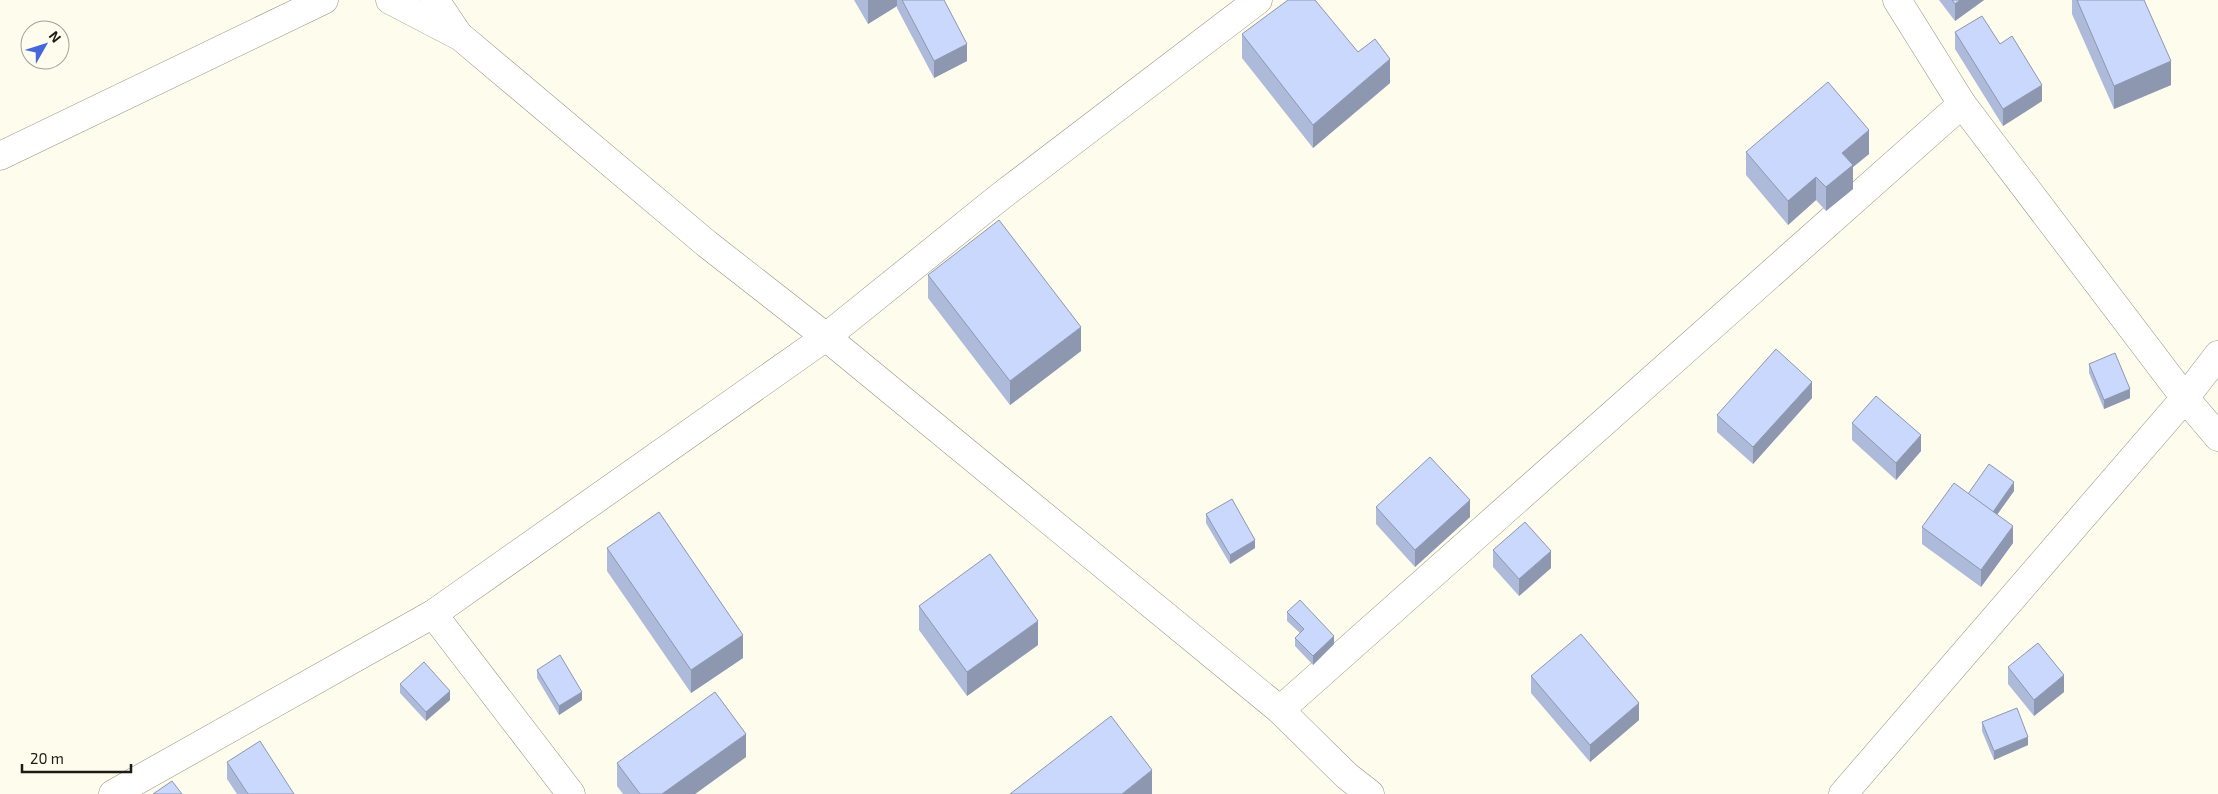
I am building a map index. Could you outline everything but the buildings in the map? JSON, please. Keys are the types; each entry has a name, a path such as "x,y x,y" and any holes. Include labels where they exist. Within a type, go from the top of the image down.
{"street":[{"path":"0,156 324,0"},
{"path":"390,0 461,37 707,244 826,337 1280,710 1347,776 1370,794"},
{"path":"435,0 461,37"},
{"path":"113,794 433,614 826,337 1001,196 1258,0"},
{"path":"1897,0 1962,104 2185,398 2218,437"},
{"path":"1280,710 1962,104"},
{"path":"1843,794 2185,398 2218,355"},
{"path":"433,614 571,794"}]}
